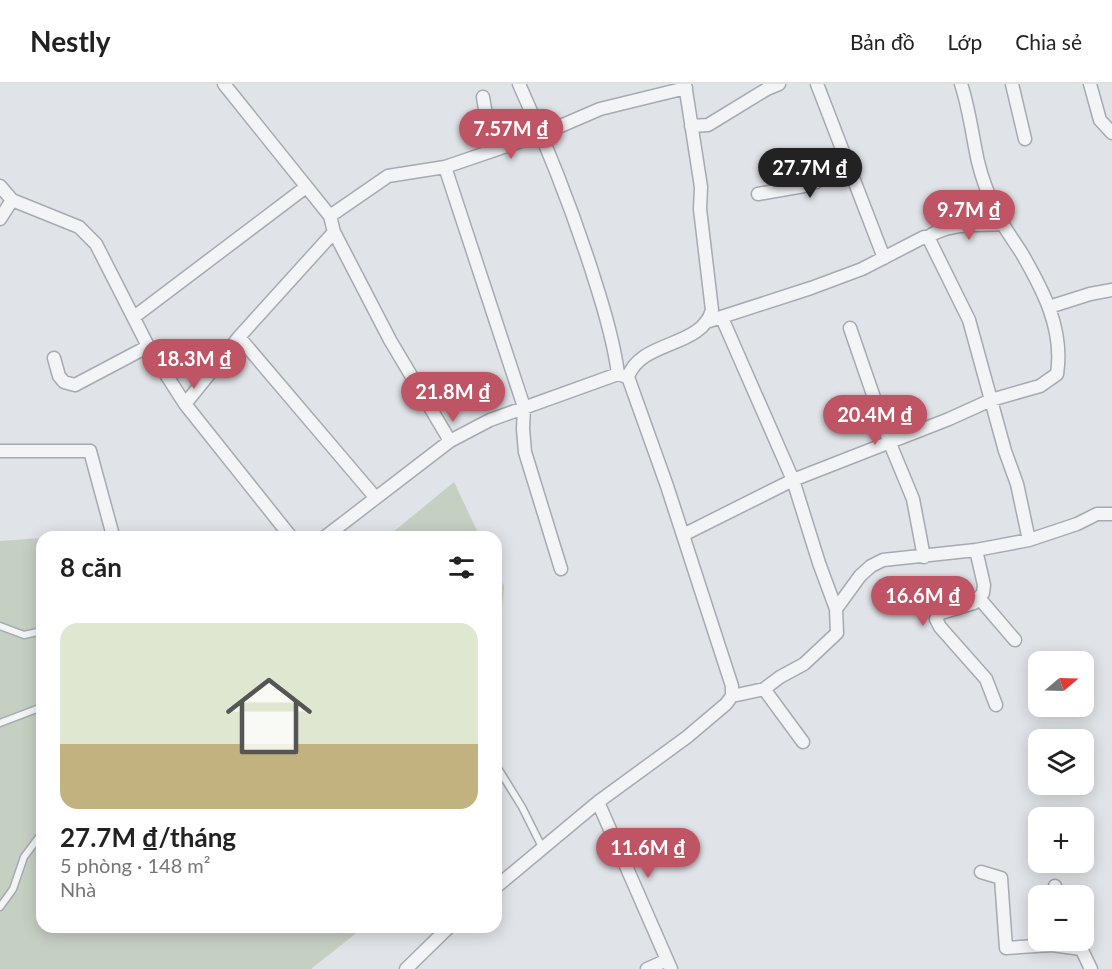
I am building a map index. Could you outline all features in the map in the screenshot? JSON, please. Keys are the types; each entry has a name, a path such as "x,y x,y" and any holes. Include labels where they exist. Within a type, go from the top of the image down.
{"street":[{"path":"224,84 330,216 334,232 390,340 450,441"},
{"path":"502,882 598,802 687,736 726,704 732,696 732,686 683,535 623,376 585,248 542,134 519,84"},
{"path":"691,126 708,124 779,84"},
{"path":"817,84 884,258"},
{"path":"683,535 793,480 949,419 991,400 1040,386 1057,374 1059,340 1049,307 1021,252 1002,224 990,198 975,149 961,84"},
{"path":"1012,84 1025,139"},
{"path":"1090,84 1100,120 1112,134"},
{"path":"330,216 388,176 445,167 542,134 600,109 685,86 701,187 700,209 712,310 709,321"},
{"path":"483,97 492,151"},
{"path":"758,194 810,184 848,163"},
{"path":"445,167 524,407 525,452 561,569"},
{"path":"0,186 12,200 79,227 96,244 148,348 185,404 286,531"},
{"path":"134,317 306,187"},
{"path":"0,219 12,200"},
{"path":"332,531 450,441 490,420 623,376 642,358 697,331 709,321 862,269 934,233 958,225 1002,224"},
{"path":"185,404 239,337 334,232"},
{"path":"928,237 969,320 1005,451 1017,484 1029,540"},
{"path":"1049,307 1090,294 1112,290"},
{"path":"722,318 793,480 836,609 837,633 804,664 764,689 732,696"},
{"path":"850,328 889,441 913,499 924,556"},
{"path":"239,337 375,497"},
{"path":"54,358 59,376 64,382 75,385 148,348"},
{"path":"0,451 90,452 112,531"},
{"path":"836,609 860,576 870,566 882,560 976,550 1029,540 1077,524 1097,514 1112,514"},
{"path":"976,550 984,585 983,593 974,603 941,613 936,619 940,627 986,679 996,705"},
{"path":"979,598 1015,640"},
{"path":"764,689 803,742"},
{"path":"598,802 669,964 647,969"},
{"path":"981,872 1001,878 1006,948 1028,947"},
{"path":"406,969 443,933"},
{"path":"1082,951 1091,969"}],"lane":[{"path":"0,626 24,635 36,632"},
{"path":"0,723 36,709"},
{"path":"502,775 522,807 543,850"},
{"path":"0,907 13,889 24,857 36,841"}],"green space":[{"path":"454,482 477,531 394,531"},
{"path":"36,538 36,933 356,933 311,969 0,969 0,541"},
{"path":"502,582 504,586 502,611"}]}
